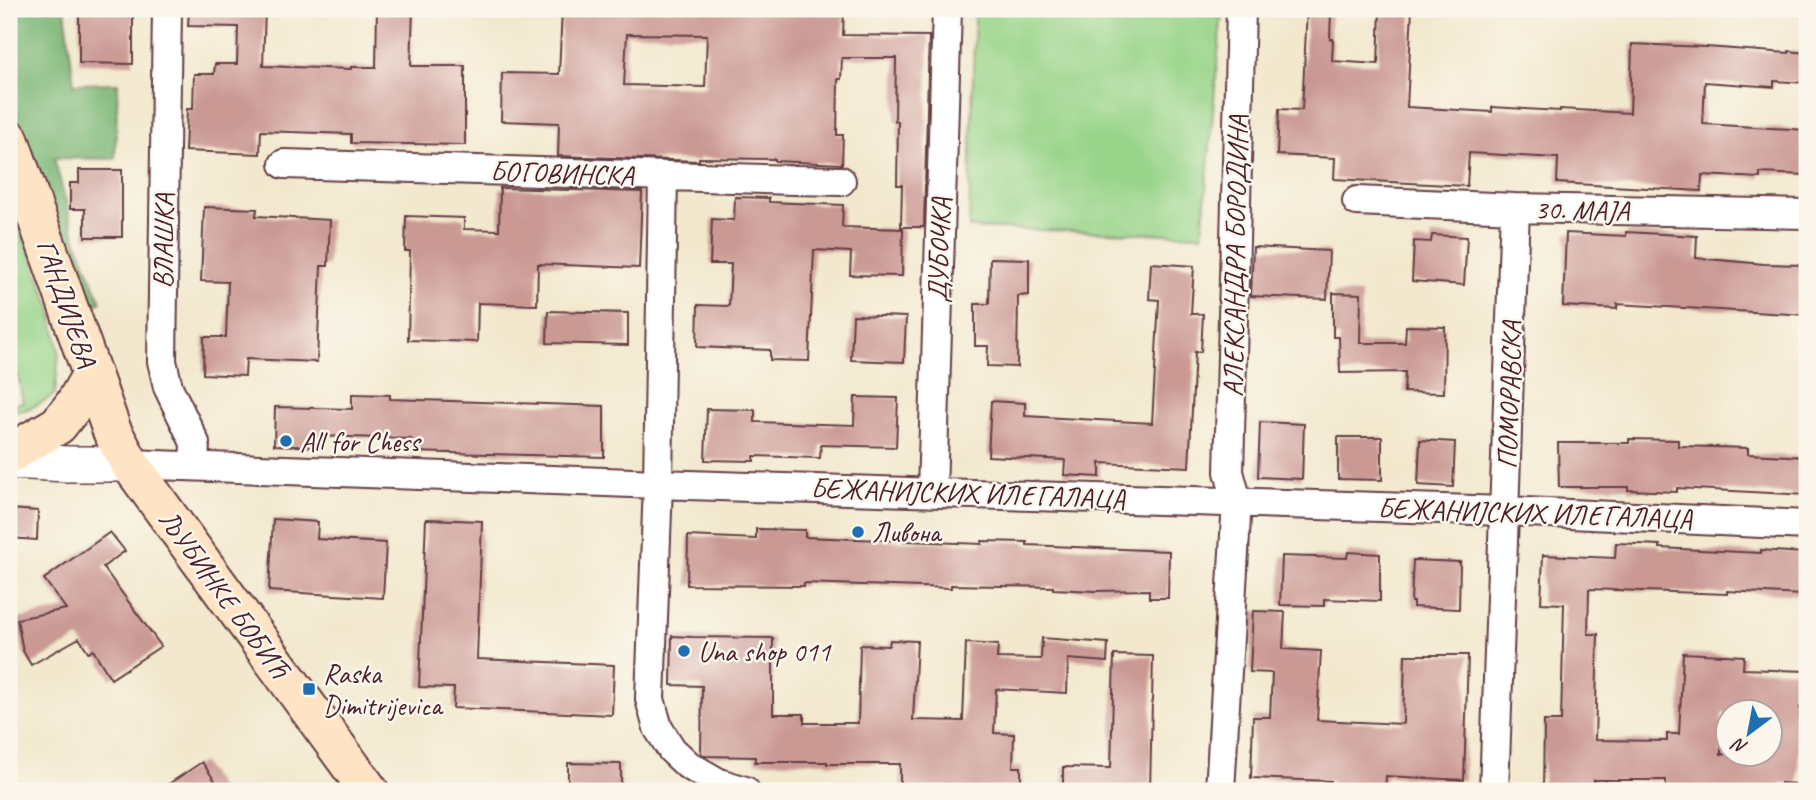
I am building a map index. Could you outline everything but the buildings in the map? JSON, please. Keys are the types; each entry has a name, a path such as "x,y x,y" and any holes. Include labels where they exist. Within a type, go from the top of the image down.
{"main road":[{"name":"ГАНДИЈЕВА","path":"9,139 112,431 130,464"},
{"path":"9,454 58,425 74,405 92,374"},
{"name":"ЉУБИНКЕ БОБИЋ","path":"130,464 369,791"}],"street":[{"name":"ВЛАШКА","path":"167,9 162,360 168,387 195,443 194,466"},
{"name":"ДУБОЧКА","path":"932,492 947,9"},
{"name":"АЛЕКСАНДРА БОРОДИНА","path":"1220,791 1237,501 1229,472 1241,9"},
{"name":"БОГОВИНСКА","path":"284,164 841,181"},
{"path":"663,177 658,484 650,699 658,729 672,750 688,765 719,783 745,791"},
{"name":"30. МАЈА","path":"1357,201 1515,208 1807,214"},
{"name":"ПОМОРАВСКА","path":"1494,791 1515,208"},
{"path":"9,461 130,464"},
{"name":"БЕЖАНИЈСКИХ ИЛЕГАЛАЦА","path":"130,464 658,484 1237,501 1807,525"}],"green space":[{"path":"9,9 65,9 74,84 118,83 115,159 54,158 75,237 101,302 84,311 9,109"},
{"path":"975,9 1222,9 1202,235 969,228"},
{"path":"9,200 51,308 59,351 55,394 34,406 9,413 9,406 23,402 18,376 9,377"}],"place":[{"name":"All for Chess","path":"286,441"},
{"name":"Ливона","path":"858,532"},
{"name":"Una shop 011","path":"684,651"},
{"name":"Raska Dimitrijevica","path":"309,689"}]}
